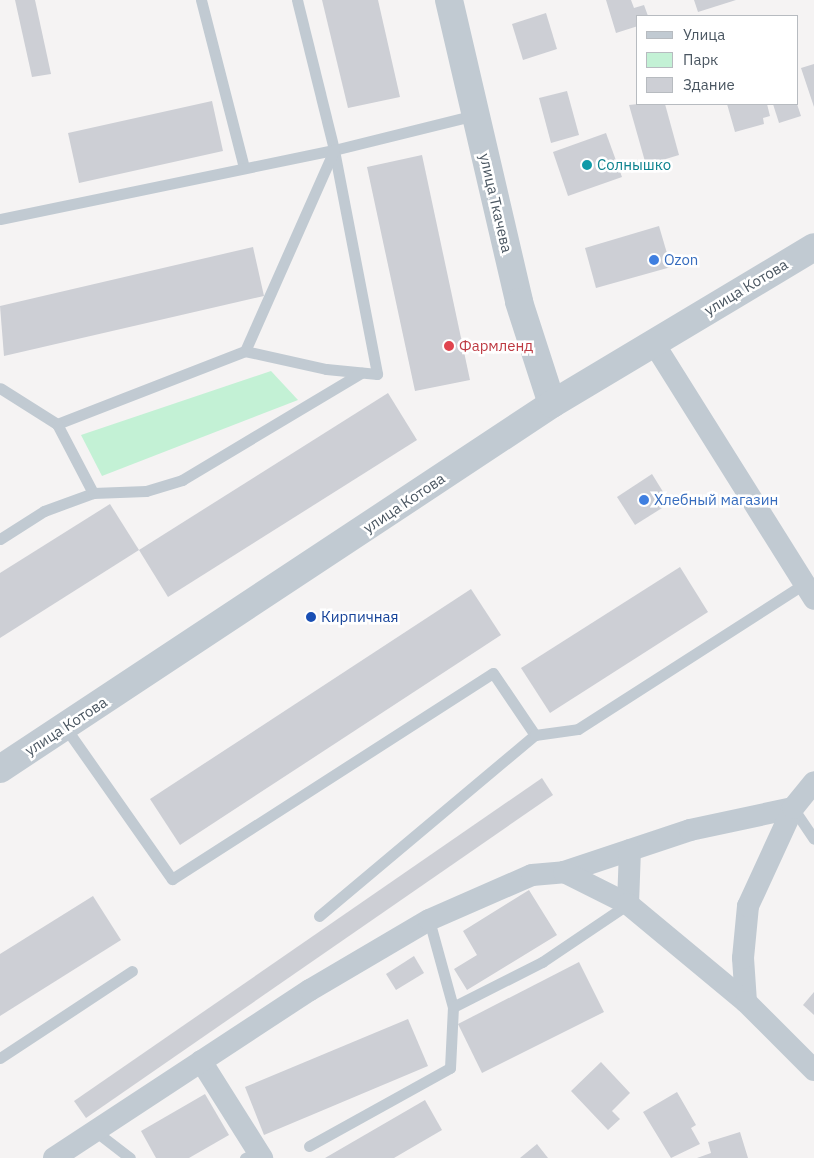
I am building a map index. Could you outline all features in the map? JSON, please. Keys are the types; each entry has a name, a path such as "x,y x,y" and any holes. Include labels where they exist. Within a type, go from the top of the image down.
{"street":[{"name":"улица Ткачева","path":"449,0 519,302 552,404"},
{"name":"улица Котова","path":"0,769 552,404 814,247"},
{"path":"653,342 810,591"},
{"path":"746,1002 748,906 793,808 814,782"},
{"path":"54,1158 201,1062 429,920 532,875 564,872 690,830 793,808"},
{"path":"628,904 630,850"},
{"path":"564,872 628,904 746,1002 814,1070"},
{"path":"201,1062 255,1156"}],"lane":[{"path":"201,0 244,168"},
{"path":"58,424 245,351 361,373 377,374 334,150 297,0"},
{"path":"0,219 334,150 475,115"},
{"path":"245,351 334,150"},
{"path":"0,539 44,511 93,493 146,491 182,480 361,373"},
{"path":"0,388 58,424 93,493"},
{"path":"319,916 535,735 578,729 810,591"},
{"path":"65,727 172,879 492,673 535,735"},
{"path":"793,808 814,839"},
{"path":"452,1007 542,962 628,904"},
{"path":"309,1146 450,1068 452,1007 429,920"},
{"path":"0,1058 132,971"},
{"path":"95,1131 130,1158"}],"green space":[{"path":"271,371 298,400 102,476 81,435"}],"building":[{"path":"15,0 35,0 51,74 32,77"},
{"path":"322,0 378,0 400,97 348,108"},
{"path":"606,0 631,0 634,8 644,5 648,15 636,15 636,27 616,33"},
{"path":"694,0 736,0 698,12"},
{"path":"546,13 557,49 523,60 512,24"},
{"path":"814,64 814,107 801,68"},
{"path":"567,91 579,135 551,143 539,98"},
{"path":"212,101 223,151 79,183 68,133"},
{"path":"629,105 665,105 679,155 646,165"},
{"path":"727,105 767,105 770,116 763,118 764,124 735,132"},
{"path":"773,105 797,105 801,116 779,123"},
{"name":"Солнышко","path":"606,133 622,177 568,196 553,152"},
{"path":"422,155 470,380 415,391 367,167"},
{"path":"659,226 671,267 596,288 585,248"},
{"path":"253,247 264,296 4,356 0,306"},
{"path":"388,393 417,440 168,597 139,550"},
{"name":"Хлебный магазин","path":"652,474 670,503 635,525 617,497"},
{"path":"110,504 139,550 0,638 0,573"},
{"path":"680,567 708,612 550,713 521,668"},
{"path":"471,589 501,635 180,845 150,799"},
{"path":"542,778 553,795 86,1118 74,1101"},
{"path":"529,890 557,935 467,990 454,969 477,955 463,931"},
{"path":"93,896 121,940 0,1016 0,954"},
{"path":"414,956 424,973 396,990 386,974"},
{"path":"579,962 604,1012 482,1073 458,1024"},
{"path":"814,992 814,1015 803,1005"},
{"path":"408,1019 428,1066 264,1135 245,1087"},
{"path":"601,1062 630,1093 612,1111 620,1119 608,1130 571,1091"},
{"path":"677,1092 696,1125 691,1128 700,1144 671,1158 643,1112"},
{"path":"205,1094 229,1135 189,1158 156,1158 141,1131"},
{"path":"425,1100 442,1130 394,1158 325,1158"},
{"path":"740,1132 748,1158 697,1158 711,1153 708,1142"},
{"path":"537,1144 548,1158 520,1158"}],"place":[{"name":"Солнышко","path":"587,165"},
{"name":"Ozon","path":"654,260"},
{"name":"Фармленд","path":"449,346"},
{"name":"Хлебный магазин","path":"644,500"},
{"name":"Кирпичная","path":"311,617"}]}
